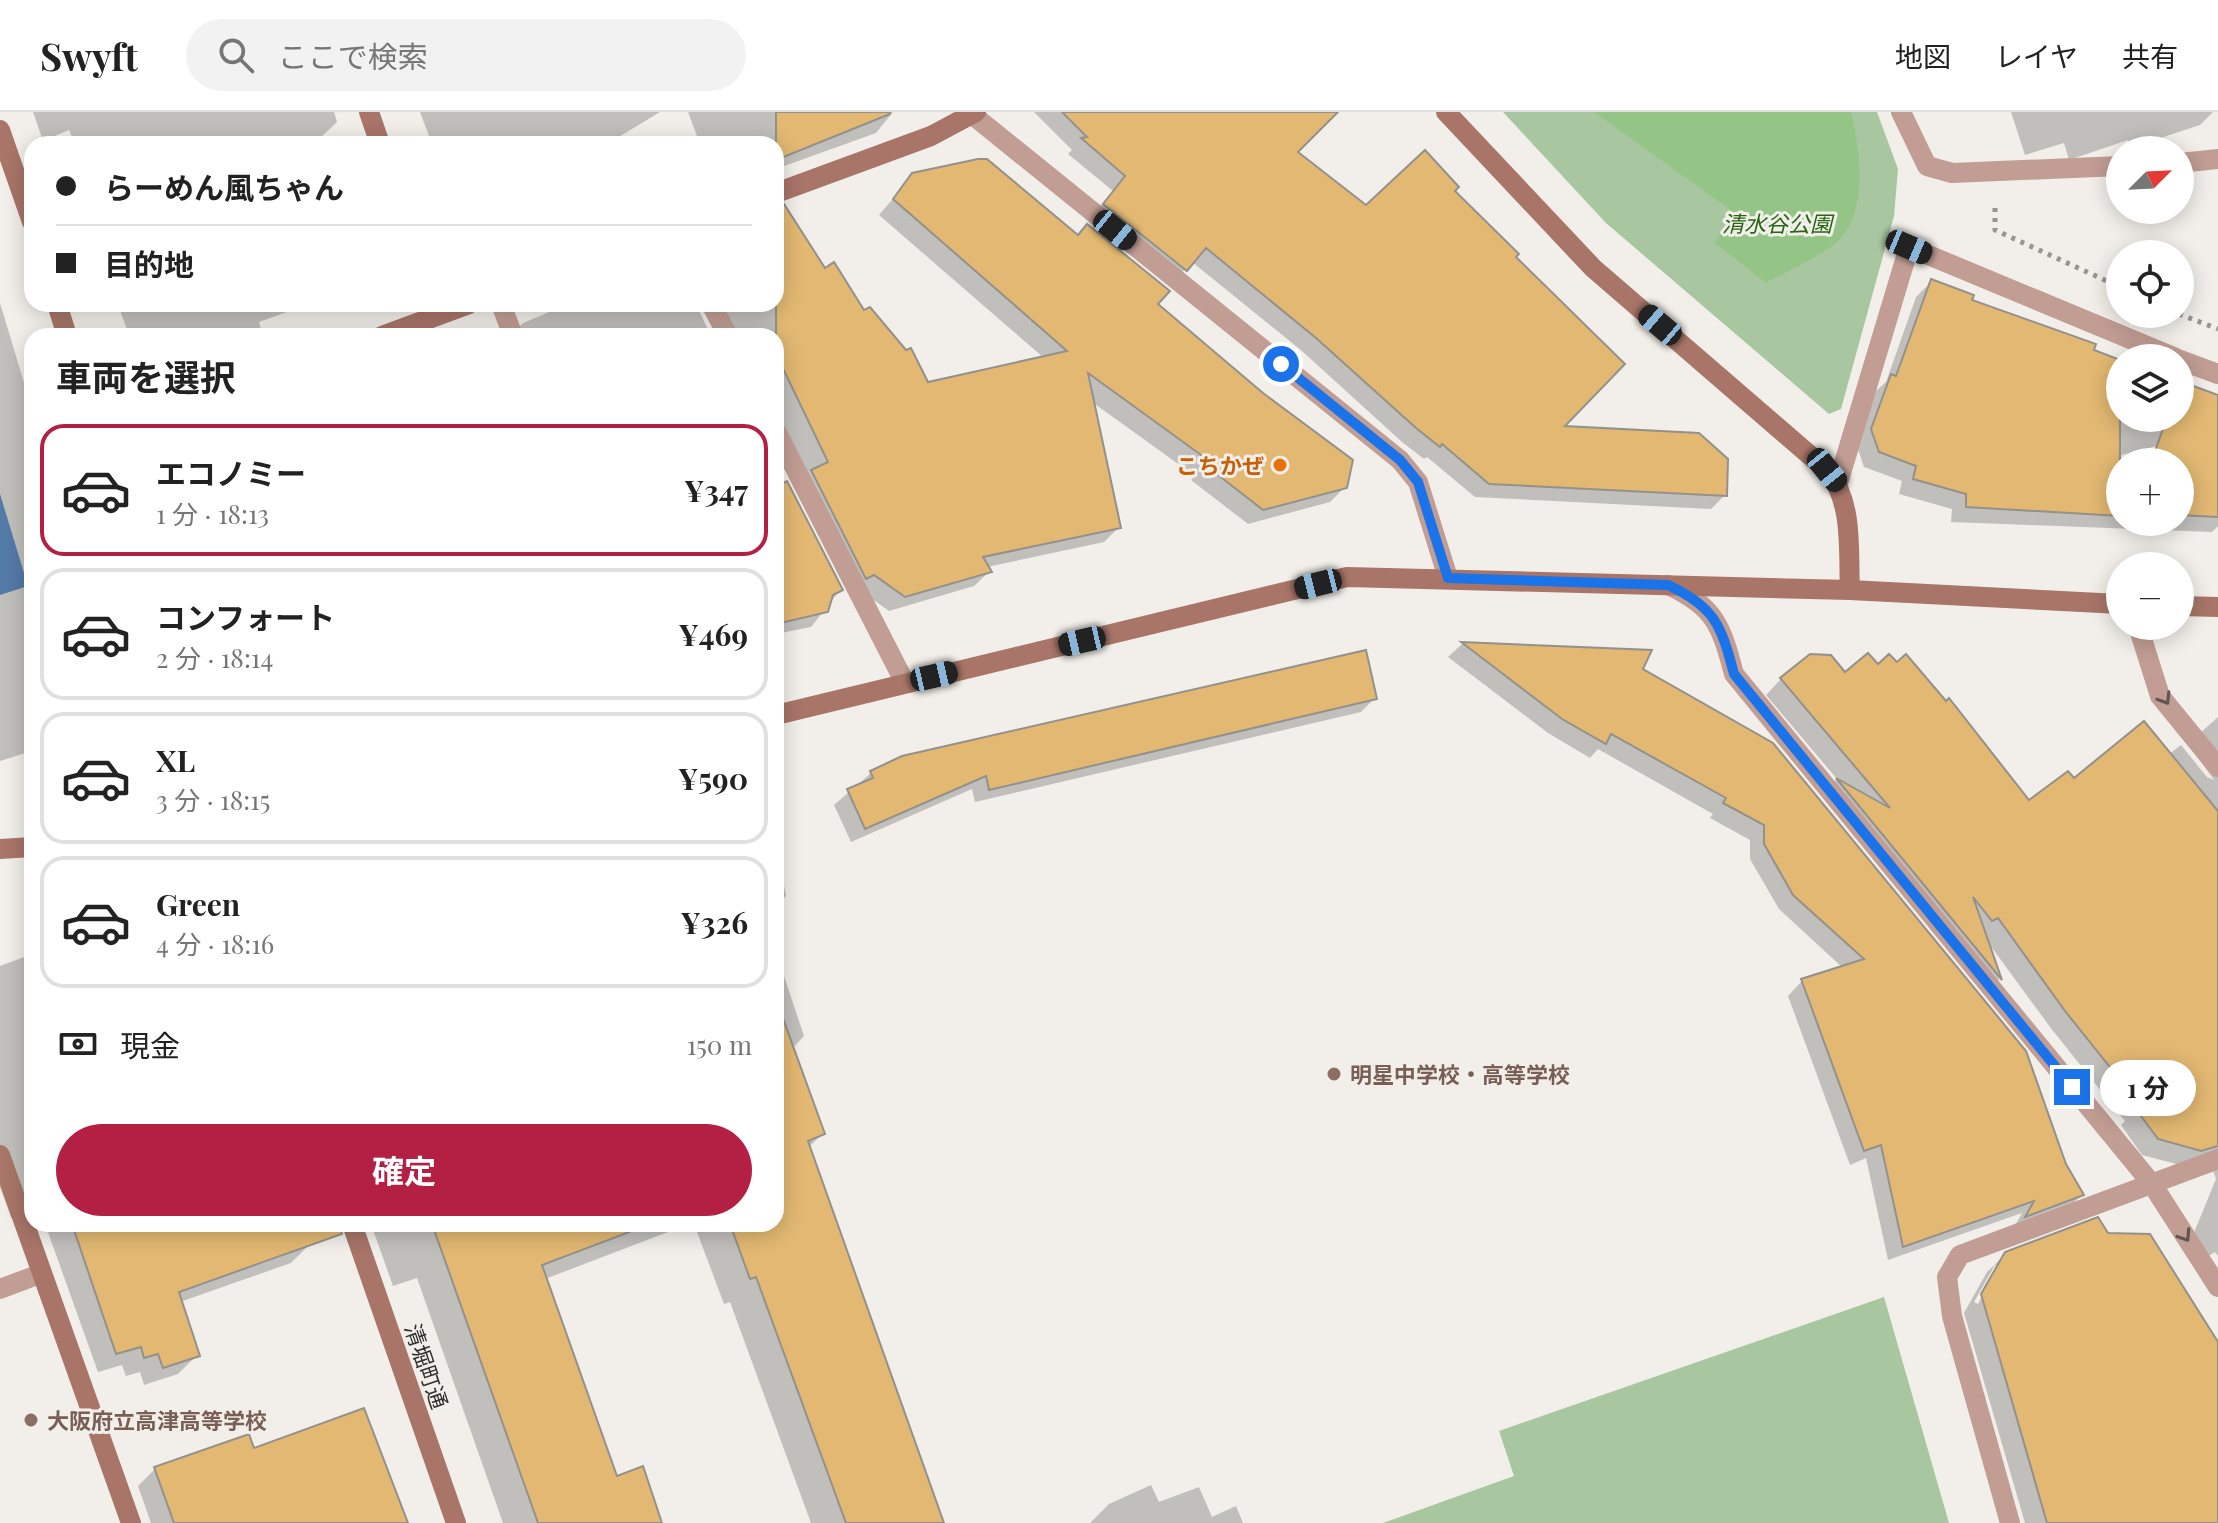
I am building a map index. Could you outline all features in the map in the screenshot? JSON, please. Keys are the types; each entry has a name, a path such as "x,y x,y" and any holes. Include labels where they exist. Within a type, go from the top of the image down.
{"street":[{"path":"369,112 377,136"},
{"path":"1446,112 1593,268 1792,438 1838,483 1845,504 1850,590"},
{"path":"1901,112 1927,166 1952,173 2106,167"},
{"path":"784,190 931,136 973,113 1400,460 1418,482 1448,578"},
{"path":"0,130 24,199"},
{"path":"2194,162 2218,159"},
{"path":"1838,483 1909,247 2142,344"},
{"path":"399,328 434,312"},
{"path":"2194,365 2218,374"},
{"path":"784,447 905,683"},
{"path":"784,713 1347,577 1850,590 2106,603"},
{"path":"1668,585 1699,599 1723,633 1734,674 2152,1184 2218,1287"},
{"path":"2194,606 2218,607"},
{"path":"2142,640 2160,696 2218,767"},
{"path":"0,849 24,848"},
{"path":"0,1155 24,1226"},
{"path":"2010,1523 1952,1316 1947,1277 1960,1255 2218,1159"},
{"path":"26,1232 131,1523"},
{"name":"清堀町通","path":"355,1232 456,1523"},
{"path":"0,1289 40,1274"}],"path":[{"path":"1994,171 1995,230 2106,281"},
{"path":"2194,320 2218,329"}],"green space":[{"name":"清水谷公園","path":"1503,112 1877,112 1898,169 1894,216 1841,409 1829,414 1606,223"},
{"path":"1594,112 1851,112 1860,177 1850,225 1835,244 1766,283 1715,243 1732,211"},
{"path":"1884,1297 1949,1523 1383,1523 1514,1476 1499,1431"}],"water":[{"path":"0,494 24,573 24,587 0,595"}],"building":[{"path":"776,112 890,112 784,157 784,136 776,136"},
{"path":"1062,112 1338,112 1298,152 1366,205 1425,150 1459,187 1455,191 1519,254 1516,257 1625,364 1565,426 1699,433 1728,459 1727,496 1489,484 1442,444 1440,447 1416,428 1316,338 1206,248 1187,271 1103,204 1125,176 1081,138 1087,137"},
{"path":"987,159 1078,235 1087,224 1170,291 1158,304 1263,393 1353,460 1347,488 1263,510 1204,464 1208,460 1088,373 1121,528 983,557 992,572 905,597 874,575 866,579 811,470 828,462 784,371 784,328 776,328 776,312 784,312 784,204 825,268 834,262 864,310 870,307 906,350 911,348 928,382 1067,351 893,199 912,173"},
{"path":"1931,279 1974,295 1972,300 2096,344 2094,350 2106,355 2106,432 2120,432 2120,448 2106,448 2106,515 1966,507 1966,494 1913,479 1916,466 1879,452 1871,429 1891,374 1896,376"},
{"path":"2194,386 2218,395 2218,517 2194,516 2194,448 2156,448 2162,432 2194,432"},
{"path":"787,481 843,590 833,595 828,612 784,622 784,483"},
{"path":"1461,642 1652,650 1643,669 1773,743 2026,1051 2066,1164 2084,1195 2025,1217 2034,1201 1903,1247 1881,1145 1864,1151 1801,979 1864,959 1793,895 1764,844 1764,825 1723,803 1726,798 1611,734 1606,744 1562,719"},
{"path":"1366,650 1377,699 989,790 986,776 865,829 847,789 873,778 870,771 902,756"},
{"path":"1868,653 1878,664 1889,654 1897,662 1906,654 1946,701 1949,698 2029,800 2068,771 2074,778 2144,721 2218,811 2218,1146 2201,1151 2158,1139 2135,1108 2141,1106 2065,1011 1998,918 1992,921 1973,897 2002,980 1836,778 1890,808 1780,678 1810,654 1831,655 1845,672"},
{"path":"784,1021 825,1134 808,1141 944,1523 846,1523 756,1277 750,1279 733,1232 784,1232"},
{"path":"2098,1217 2108,1233 2150,1234 2218,1342 2218,1523 2047,1523 1981,1294 2005,1252"},
{"path":"75,1232 341,1232 179,1292 200,1356 163,1368 158,1354 144,1358 141,1347 116,1354"},
{"path":"435,1232 629,1232 542,1265 617,1476 643,1466 662,1523 538,1523"},
{"path":"364,1408 408,1523 174,1523 154,1467 249,1434 254,1448"}],"place":[{"name":"こちかぜ","path":"1280,465"},
{"name":"明星中学校・高等学校","path":"1334,1074"},
{"name":"大阪府立高津高等学校","path":"31,1420"}],"route":[{"path":"1281,364 1400,460 1418,482 1448,578 1668,585 1699,599 1723,633 1734,674 2072,1087"}]}
